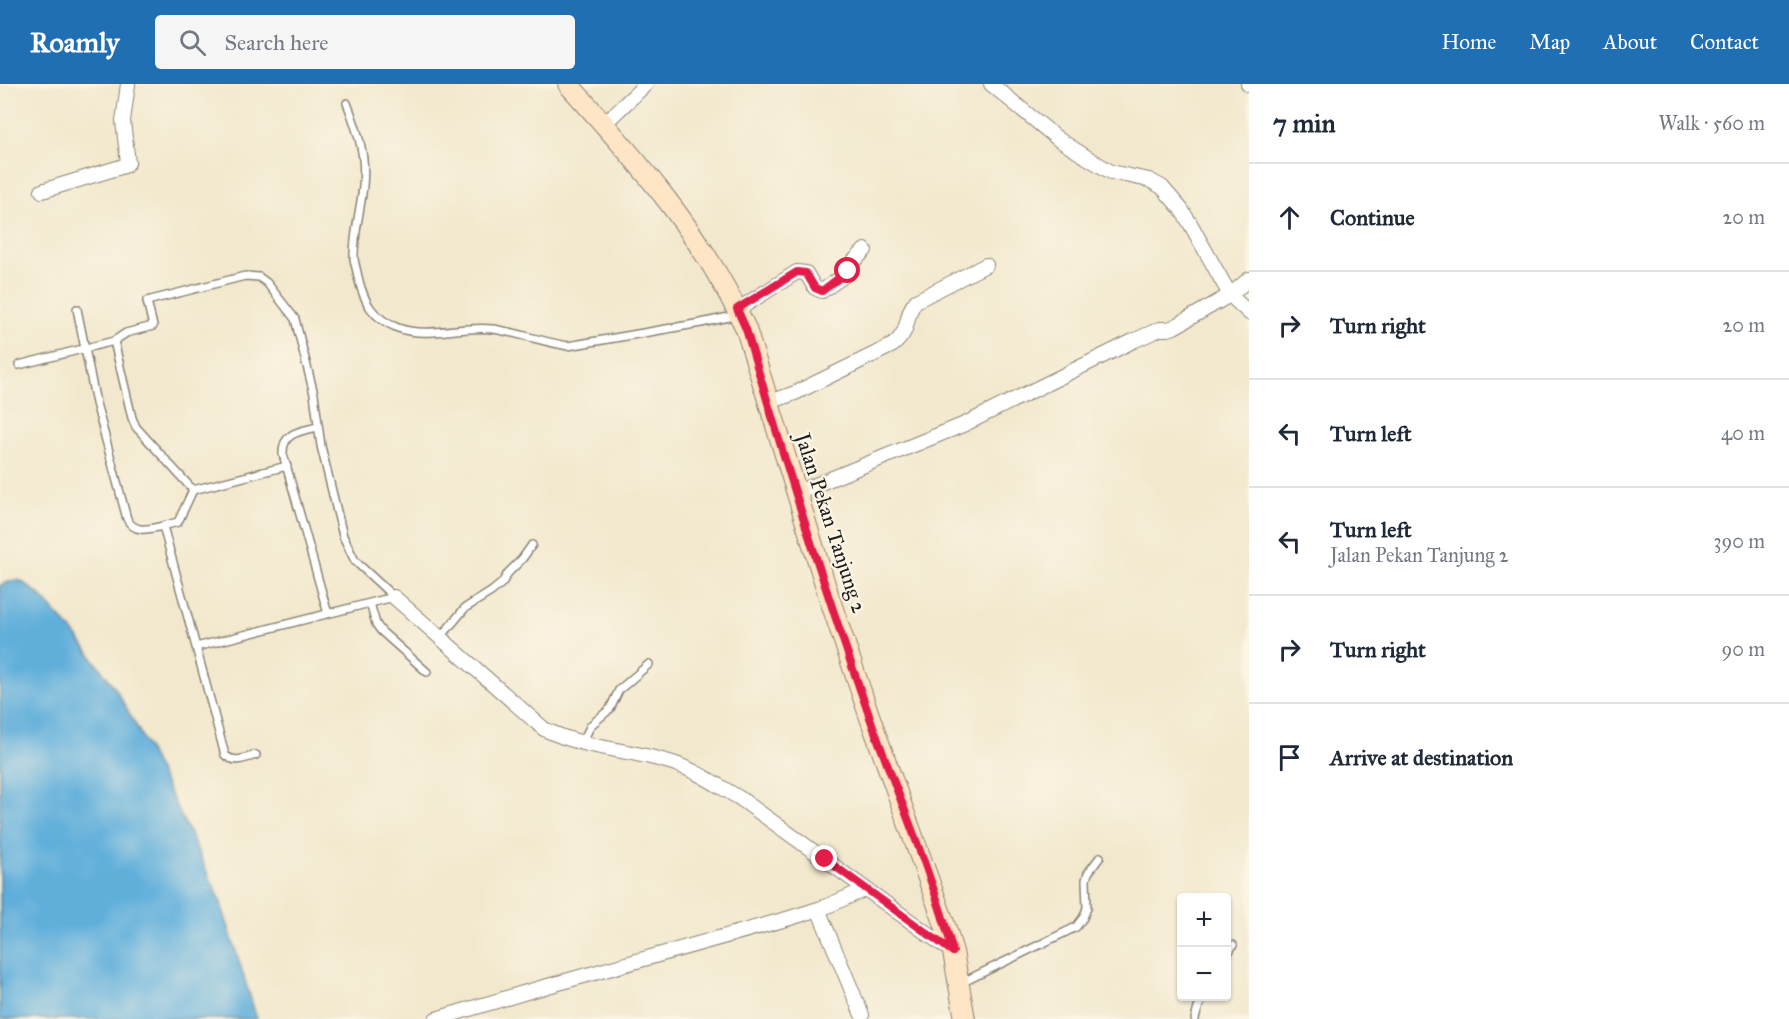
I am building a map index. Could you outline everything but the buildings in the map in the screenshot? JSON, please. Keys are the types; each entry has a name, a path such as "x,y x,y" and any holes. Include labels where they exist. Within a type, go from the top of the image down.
{"street":[{"path":"42,191 128,163 123,121 128,84"},
{"name":"Jalan Pekan Tanjung 2","path":"568,84 658,188 696,238 746,329 832,608 938,902 953,952 965,1019"},
{"path":"604,124 646,84"},
{"path":"991,84 1058,139 1088,159 1111,172 1149,180 1162,187 1191,225 1230,295 1249,313"},
{"path":"738,312 797,272 806,273 815,288 822,291 845,275 853,262 866,250"},
{"path":"768,403 795,393 893,345 906,331 912,306 916,301 986,265"},
{"path":"796,493 964,424 1133,341 1160,329 1174,327 1230,295 1249,279"},
{"path":"394,597 544,729 582,744 665,760 690,770 741,799 953,952"},
{"path":"436,1019 818,909 866,889"},
{"path":"818,909 862,1015"}],"lane":[{"path":"347,103 364,160 354,260 361,289 369,307 381,319 399,328 417,332 491,329 568,346 701,323 738,312"},
{"path":"19,365 114,340 126,333 153,326 147,301 246,276 258,277 277,294 294,319 315,394 321,446 345,542 355,561 394,597"},
{"path":"77,309 96,403 130,525 136,530 145,530 178,522 193,490"},
{"path":"114,340 136,428 193,490"},
{"path":"318,427 288,436 283,448 286,466 328,614"},
{"path":"193,490 286,466"},
{"path":"163,526 225,755 235,761 256,755"},
{"path":"440,638 465,608 502,583 532,545"},
{"path":"196,647 394,597"},
{"path":"370,603 376,624 381,631 427,672"},
{"path":"582,744 591,725 610,709 619,690 649,664"},
{"path":"959,985 1076,927 1087,908 1088,873 1100,857"},
{"path":"1231,949 1233,945"},
{"path":"1195,1019 1202,1001"}],"water":[{"path":"15,580 21,581 40,595 75,634 115,688 138,729 220,900 257,1019 0,1019 0,585"}],"route":[{"path":"825,859 953,952 938,902 869,715 829,597 746,329 737,309 797,272 806,273 815,288 822,291 848,271"}]}
